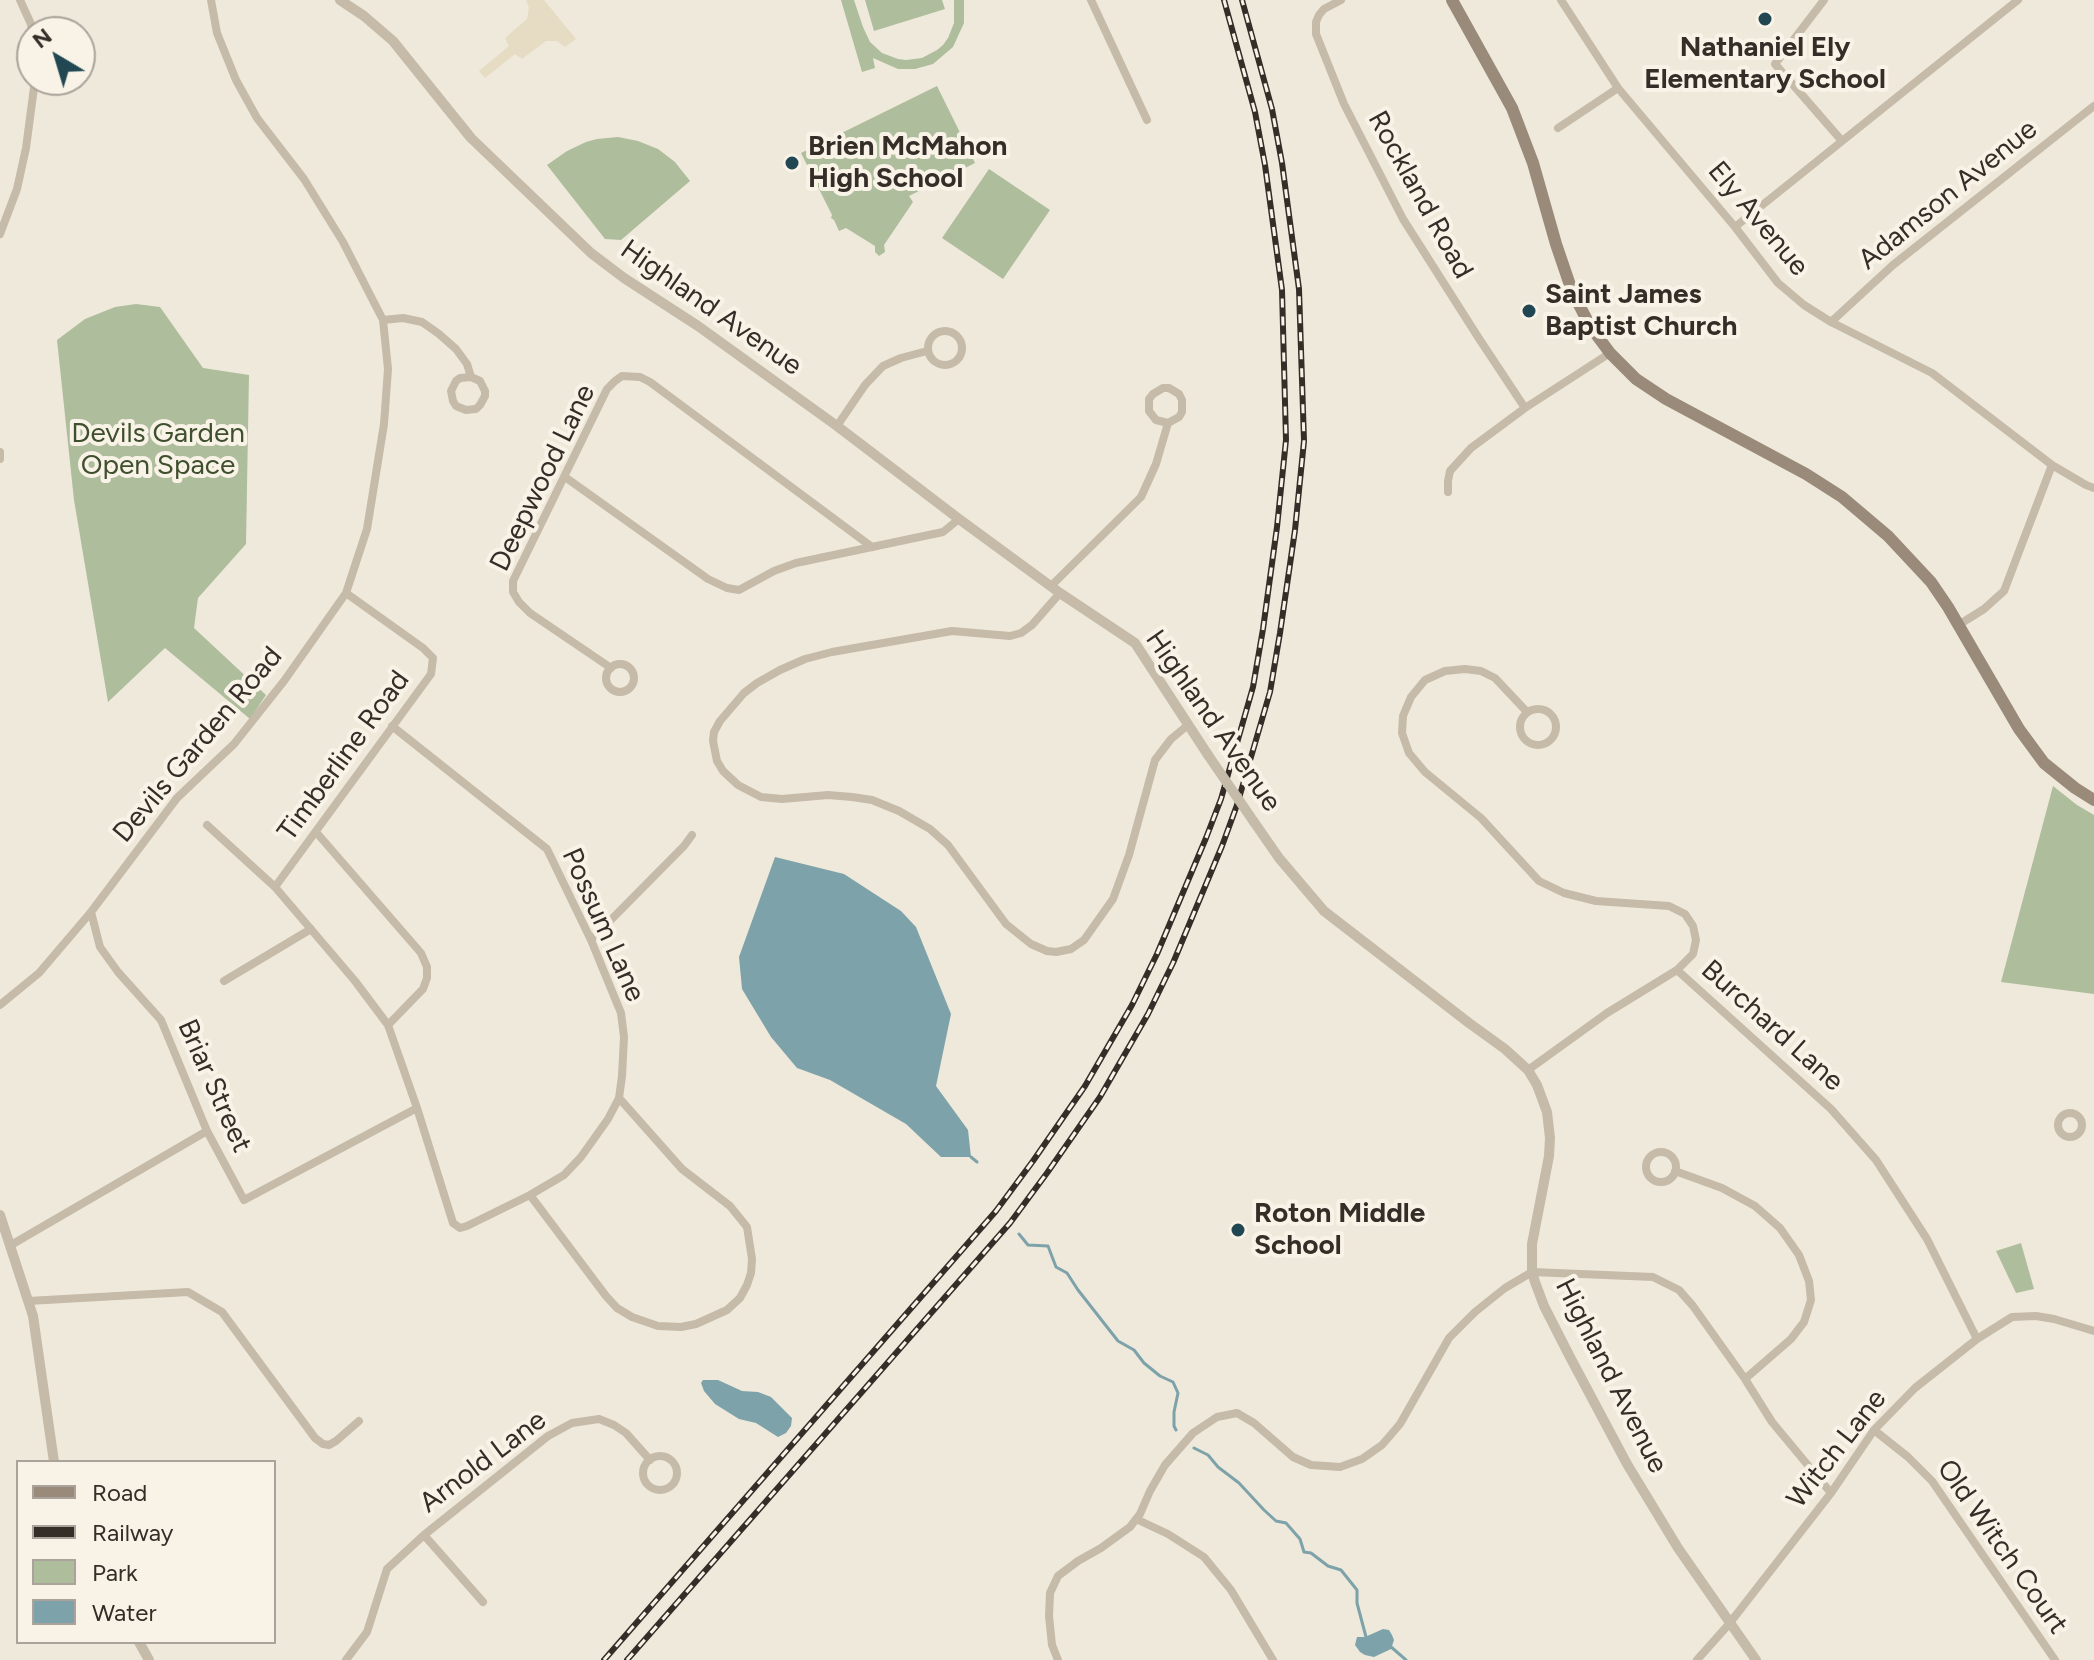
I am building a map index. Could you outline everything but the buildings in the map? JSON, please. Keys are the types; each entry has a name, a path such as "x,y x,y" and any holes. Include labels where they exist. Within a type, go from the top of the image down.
{"main road":[{"path":"1452,0 1512,108 1533,163 1572,291 1590,326 1610,353 1636,379 1666,399 1806,474 1842,497 1901,549 1931,582 1960,624 2019,729 2044,763 2094,800"}],"street":[{"name":"Devils Garden Road","path":"0,1005 39,973 91,912 177,798 234,744 284,681 346,593 367,529 384,424 388,369 383,320 343,242 304,179 257,118 236,80 217,33 211,0"},
{"name":"Highland Avenue","path":"340,0 393,41 471,138 591,253 698,326 1056,590 1135,643 1279,858 1324,911 1505,1049 1528,1070 1543,1099 1550,1138 1534,1230 1532,1272 1544,1306 1619,1450 1678,1548 1756,1660"},
{"path":"1091,0 1147,120"},
{"name":"Rockland Road","path":"1341,0 1319,15 1316,34 1344,104 1403,219 1525,408"},
{"name":"Ely Avenue","path":"1561,0 1618,88 1778,283 1831,322 1932,373 2052,465 2094,488"},
{"path":"1824,0 1775,64 1842,141"},
{"path":"1735,227 2018,0"},
{"path":"1558,128 1618,88"},
{"path":"0,234 17,189 33,96"},
{"name":"Adamson Avenue","path":"1831,322 1893,265 2094,106"},
{"path":"383,320 403,318 422,322 456,349 467,364 471,377"},
{"path":"939,331 956,334 962,345 960,357 951,365 939,365 927,351 930,339 939,331"},
{"path":"837,426 865,385 883,366 927,351"},
{"path":"1448,492 1450,471 1471,448 1525,408 1610,353"},
{"name":"Deepwood Lane","path":"611,668 530,613 513,592 513,581 607,389 622,376 640,377 650,382 872,547"},
{"path":"471,377 483,385 485,396 476,409 466,410 456,406 451,391 456,381 471,377"},
{"path":"1168,423 1156,420 1149,411 1149,399 1163,388 1175,390 1183,406 1179,417 1168,423 1156,464 1141,497 1056,590 1032,625 1021,633 1010,636 952,631 805,659 780,670 744,693 720,721 713,741 717,761 723,771 738,785 761,797 782,799 828,795 872,800 930,829 948,845 1006,924 1031,944 1056,952 1071,949 1084,940 1113,899 1129,855 1155,760 1171,739 1188,725"},
{"path":"0,452 0,459"},
{"path":"1960,624 1984,609 2004,591 2052,465"},
{"path":"565,477 708,579 739,590 796,563 943,532 959,519"},
{"name":"Timberline Road","path":"275,887 431,674 433,658 423,648 346,593"},
{"name":"Burchard Lane","path":"1527,712 1495,678 1481,671 1445,671 1425,680 1411,697 1403,716 1402,733 1409,753 1425,772 1481,818 1539,881 1564,893 1596,901 1669,906 1685,914 1693,926 1696,940 1693,954 1677,970 1831,1109 1876,1160 1927,1239 1977,1339"},
{"name":"Burchard Lane","path":"1539,709 1553,717 1555,734 1548,742 1533,745 1523,738 1519,727 1527,712 1539,709"},
{"name":"Possum Lane","path":"392,726 547,849 591,940 621,1013 624,1057 619,1098 598,1136 564,1175 460,1228 453,1223 417,1108"},
{"path":"207,825 275,887 388,1025 417,1108"},
{"path":"316,832 421,953 427,967 423,989 388,1025"},
{"path":"591,940 692,835"},
{"name":"Briar Street","path":"91,912 100,947 161,1020 207,1131 244,1200 417,1108"},
{"path":"224,981 311,929"},
{"path":"1528,1070 1607,1013 1677,970"},
{"path":"530,1195 606,1296 617,1308 632,1317 658,1326 681,1327 711,1319 740,1298 751,1273 747,1227 730,1206 682,1169 619,1098"},
{"path":"2082,1125 2094,1126"},
{"path":"11,1245 207,1131"},
{"path":"1675,1171 1722,1188 1755,1206 1780,1228 1799,1255 1809,1281 1811,1300 1804,1322 1791,1339 1745,1379"},
{"path":"1,1220 33,1316 54,1460"},
{"path":"1058,1660 1052,1645 1049,1616 1050,1593 1058,1576 1130,1527 1165,1465 1193,1433 1217,1417 1237,1413 1254,1423 1293,1457 1311,1465 1340,1467 1362,1459 1382,1445 1400,1424 1449,1338 1505,1288 1532,1272 1653,1277 1679,1290 1745,1379 1772,1422 1831,1493"},
{"path":"28,1301 188,1292 222,1312 315,1438 329,1445 359,1421"},
{"name":"Witch Lane","path":"1697,1660 1729,1624 1831,1493 1874,1430 1915,1388 1977,1339 2012,1317 2045,1317 2094,1331"},
{"name":"Arnold Lane","path":"346,1660 367,1632 387,1569 424,1535 548,1436 572,1423 599,1419 626,1433 650,1460"},
{"name":"Old Witch Court","path":"1874,1430 1932,1481 2055,1660"},
{"name":"Arnold Lane","path":"662,1456 672,1461 677,1473 672,1485 659,1489 648,1484 644,1470 650,1460 662,1456"},
{"path":"1136,1519 1168,1534 1204,1557 1231,1590 1273,1660"},
{"name":"Arnold Lane","path":"424,1535 483,1602"}],"green space":[{"path":"841,0 854,0 870,42 882,53 898,59 922,58 943,45 954,23 954,0 964,0 964,23 953,47 933,64 915,69 898,69 873,58 875,68 862,72"},
{"path":"865,0 942,0 945,9 874,31"},
{"path":"937,86 975,163 909,196 913,202 884,245 885,252 879,256 875,246 846,228 839,231 801,153"},
{"path":"618,137 658,149 675,162 690,181 621,240 605,239 547,165 586,142"},
{"path":"989,169 1050,210 1003,279 942,238"},
{"name":"Devils Garden Open Space","path":"136,304 160,307 203,368 249,375 246,544 198,598 194,628 266,695 250,719 165,648 108,702 74,500 57,340 85,319 115,307"},
{"path":"2053,786 2094,815 2094,994 2001,982"},
{"path":"2021,1243 2034,1289 2016,1293 1996,1251"}],"shaded area":[{"path":"526,0 544,0 576,39 565,47 557,41 546,41 522,59 515,54 485,78 479,71 509,46 505,38 527,19 529,8"}],"water":[{"path":"775,857 844,874 901,911 916,927 951,1014 936,1086 968,1130 971,1157 941,1157 906,1124 830,1080 797,1068 771,1037 742,989 739,957"},
{"path":"703,1380 718,1380 742,1391 771,1397 792,1418 791,1426 778,1437 756,1423 739,1419 715,1404 704,1391"},
{"path":"1389,1630 1394,1640 1391,1649 1374,1657 1360,1652 1355,1645 1357,1637"}],"waterway":[{"path":"971,1157 977,1162"},
{"path":"1019,1234 1028,1245 1048,1246 1056,1267 1067,1273 1118,1341 1134,1350 1160,1376 1173,1382 1178,1393 1174,1412 1176,1430"},
{"path":"1194,1448 1208,1455 1276,1521 1286,1523 1300,1539 1304,1552 1341,1570 1357,1590 1357,1603 1366,1637"},
{"path":"1390,1646 1406,1660"}],"railway":[{"path":"604,1660 996,1211 1033,1161 1085,1086 1132,1005 1157,954 1221,799 1253,687 1277,527 1286,440 1282,290 1265,165 1255,112 1224,0"},
{"path":"627,1660 1010,1223 1047,1173 1100,1097 1148,1014 1222,846 1270,692 1295,530 1304,441 1299,289 1282,163 1272,109 1242,0"}],"place":[{"name":"Nathaniel Ely Elementary School","path":"1765,19"},
{"name":"Brien McMahon High School","path":"792,163"},
{"name":"Saint James Baptist Church","path":"1529,311"},
{"name":"Roton Middle School","path":"1238,1230"}]}
